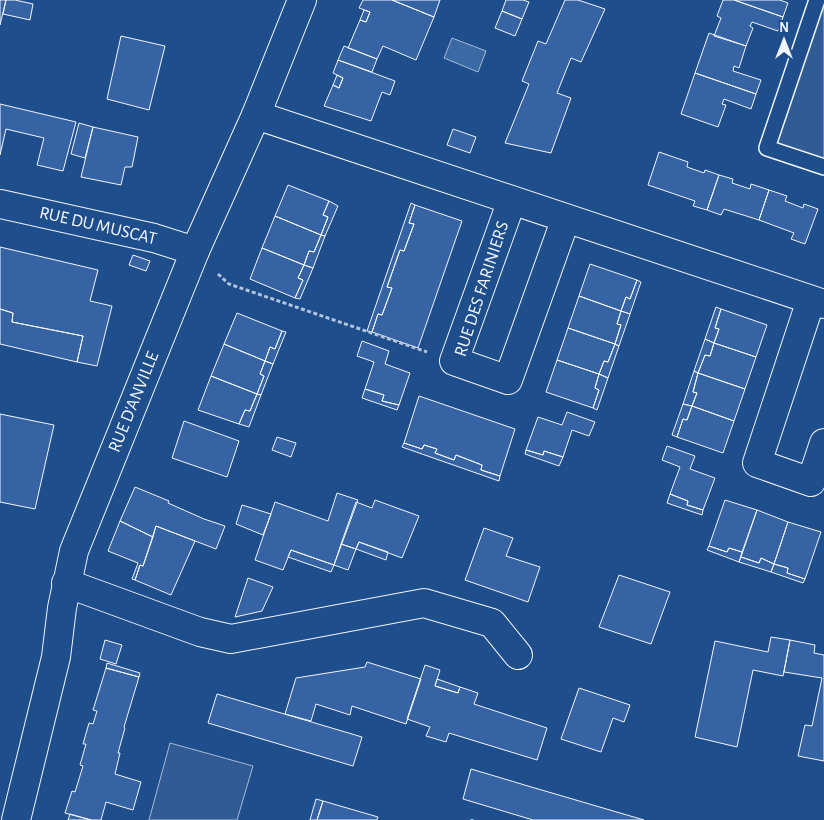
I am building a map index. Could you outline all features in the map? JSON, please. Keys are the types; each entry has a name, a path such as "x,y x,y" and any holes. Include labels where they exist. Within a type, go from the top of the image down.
{"street":[{"name":"RUE D'ANVILLE","path":"16,820 56,658 66,583 74,551 195,251 256,116 302,0"},
{"name":"RUE DES FARINIERS","path":"256,116 817,302 757,464 811,482 824,443"},
{"name":"RUE DES FARINIERS","path":"512,200 454,361 508,380 566,218"},
{"name":"RUE DU MUSCAT","path":"0,204 154,238 195,251"},
{"path":"66,583 200,632 231,639 424,603 492,623 518,655"}],"lane":[{"path":"817,0 767,148 824,167"}],"path":[{"path":"195,251 229,284 454,361"}],"shaded area":[{"path":"824,0 824,167 767,148"},
{"path":"452,38 486,51 478,72 444,58"},
{"path":"170,743 253,766 237,820 149,820"}],"building":[{"path":"0,0 6,0 0,25"},
{"path":"6,0 33,4 30,20 3,14"},
{"path":"363,0 392,0 434,17 416,60 383,46 377,59 348,48 360,20 366,22 370,12 359,8"},
{"path":"392,0 440,0 434,17"},
{"path":"506,0 529,2 522,19 502,11"},
{"path":"565,0 578,0 605,9 581,62 571,58 557,93 571,98 551,153 505,143 529,84 522,81 538,41 546,44"},
{"path":"723,0 734,0 783,17 778,31 752,22 750,26 753,28 746,46 714,36 721,18 717,16"},
{"path":"734,0 780,0 788,3 783,17"},
{"path":"364,10 370,12 366,22 360,20"},
{"path":"502,11 522,19 515,36 495,28"},
{"path":"709,33 746,46 739,68 734,66 733,71 761,80 756,94 695,73"},
{"path":"121,36 165,46 149,110 107,99"},
{"path":"344,46 377,59 372,72 338,60"},
{"path":"338,60 395,81 390,95 382,92 371,121 324,106 333,85 339,88 343,78 333,73"},
{"path":"695,73 756,94 751,109 724,99 722,104 726,105 718,127 681,114"},
{"path":"337,75 343,78 339,88 333,85"},
{"path":"0,104 76,122 63,171 37,165 44,138 6,129 0,155"},
{"path":"79,123 93,127 85,158 71,154"},
{"path":"93,127 138,137 132,167 125,167 121,185 81,177"},
{"path":"453,129 476,137 470,153 447,145"},
{"path":"659,152 688,162 687,167 704,173 705,170 719,175 707,210 693,206 695,201 648,185"},
{"path":"719,175 733,179 732,183 750,189 751,184 769,190 759,220 724,209 721,215 707,210"},
{"path":"288,185 329,201 323,215 328,217 321,235 275,216"},
{"path":"769,190 787,196 785,201 803,208 804,204 818,209 805,244 791,239 794,233 759,220"},
{"path":"329,201 338,206 325,236 321,235 328,217 323,215"},
{"path":"411,203 415,205 409,223 414,224 404,251 400,250 387,287 392,288 382,315 378,314 372,332 367,331"},
{"path":"415,205 462,221 418,348 372,332 378,314 382,315 392,288 387,287 400,250 404,251 414,224 409,223"},
{"path":"275,216 321,235 314,252 309,251 304,265 262,248"},
{"path":"321,235 325,236 313,268 304,265 309,251 314,252"},
{"path":"0,247 98,270 90,301 112,306 97,366 77,362 83,336 12,322 13,313 0,309"},
{"path":"262,248 304,265 298,278 303,280 295,298 250,279"},
{"path":"133,255 150,261 146,271 129,265"},
{"path":"590,264 637,280 630,299 626,297 621,311 579,296"},
{"path":"304,265 313,268 300,299 295,298 303,280 298,278"},
{"path":"637,280 641,282 630,314 621,311 626,297 630,299"},
{"path":"579,296 621,311 617,324 621,325 615,344 568,328"},
{"path":"716,307 721,309 715,328 719,329 714,343 705,339"},
{"path":"0,309 13,313 12,322 83,336 77,362 0,344"},
{"path":"721,309 767,325 756,357 714,343 719,329 715,328"},
{"path":"621,311 630,314 619,346 615,344 621,325 617,324"},
{"path":"237,313 282,331 275,349 270,347 265,361 224,344"},
{"path":"568,328 615,344 608,362 604,361 599,374 557,360"},
{"path":"282,331 286,332 273,364 265,361 270,347 275,349"},
{"path":"705,339 714,343 710,356 705,355 698,373 694,371"},
{"path":"362,341 389,351 385,364 410,373 399,405 382,401 384,395 365,389 374,362 357,356"},
{"path":"714,343 756,357 745,389 698,373 705,355 710,356"},
{"path":"224,344 265,361 260,374 264,376 257,394 211,376"},
{"path":"615,344 619,346 608,378 599,374 604,361 608,362"},
{"path":"557,360 599,374 595,388 599,390 593,408 546,392"},
{"path":"265,361 273,364 261,395 257,394 264,376 260,374"},
{"path":"694,371 698,373 693,392 697,393 692,406 683,404"},
{"path":"698,373 745,389 734,421 692,406 697,393 693,392"},
{"path":"599,374 608,378 597,410 593,408 599,390 595,388"},
{"path":"211,376 257,394 250,411 245,410 239,424 198,410"},
{"path":"365,389 384,395 382,401 399,405 397,410 362,398"},
{"path":"257,394 261,395 249,427 239,424 245,410 250,411"},
{"path":"419,396 515,429 500,476 481,470 482,465 456,455 454,460 435,453 437,449 424,445 422,449 404,443"},
{"path":"683,404 692,406 687,420 683,419 677,437 672,435"},
{"path":"692,406 734,421 723,453 677,437 683,419 687,420"},
{"path":"567,412 595,422 589,436 572,430 563,457 544,451 543,455 526,450 538,417 562,425"},
{"path":"0,414 54,425 35,509 0,502"},
{"path":"184,421 239,441 227,477 172,458"},
{"path":"277,437 296,443 291,457 272,450"},
{"path":"404,443 422,449 424,445 437,449 435,453 454,460 456,455 482,465 481,470 500,476 499,481 402,447"},
{"path":"667,446 695,456 690,469 715,478 703,510 687,505 688,501 670,494 680,467 662,460"},
{"path":"526,450 543,455 544,451 563,457 559,466 525,454"},
{"path":"135,487 169,501 168,503 204,519 225,526 216,549 156,526 153,537 120,521"},
{"path":"337,493 358,500 334,565 291,550 283,570 255,560 275,502 328,521"},
{"path":"670,494 688,501 687,505 703,510 702,515 667,503"},
{"path":"375,500 419,516 402,558 359,542 356,549 341,544 356,502 372,508"},
{"path":"725,500 757,510 742,552 729,548 727,552 709,546"},
{"path":"242,505 271,514 263,535 236,524"},
{"path":"757,510 788,522 774,564 761,558 759,563 741,557"},
{"path":"120,521 153,537 143,566 140,565 135,580 132,579 138,563 108,551"},
{"path":"788,522 821,532 805,579 787,573 788,568 774,564"},
{"path":"156,526 195,541 171,595 135,580 140,565 143,566"},
{"path":"484,528 513,538 506,556 540,567 528,602 465,580"},
{"path":"359,542 388,552 386,560 356,549"},
{"path":"341,544 356,549 348,570 334,565"},
{"path":"709,546 727,552 729,548 742,552 739,562 707,550"},
{"path":"291,550 334,565 331,572 288,557"},
{"path":"741,557 759,563 761,558 774,564 771,572 739,562"},
{"path":"774,564 788,568 787,573 805,579 803,583 771,572"},
{"path":"619,575 670,592 651,644 599,627"},
{"path":"248,578 273,587 262,611 235,617"},
{"path":"771,637 790,640 783,676 753,670 737,747 695,737 715,641 768,652"},
{"path":"105,640 122,645 116,664 100,659"},
{"path":"790,640 815,645 814,653 824,655 824,761 798,756 805,725 812,726 822,678 784,672"},
{"path":"367,662 421,679 406,724 352,706 350,715 316,704 311,721 285,714 296,678 365,667"},
{"path":"107,663 140,673 139,677 106,668"},
{"path":"425,665 440,670 435,686 458,693 460,687 478,693 474,704 547,728 537,760 449,733 446,742 426,736 430,727 407,719"},
{"path":"106,668 139,677 124,727 115,774 141,782 133,810 106,802 101,820 91,820 65,813 72,791 75,792 83,766 80,765 86,744 83,744 89,723 93,724 97,711 93,710"},
{"path":"437,679 460,687 458,693 435,686"},
{"path":"579,688 630,705 624,722 613,718 601,752 561,739"},
{"path":"217,694 362,737 353,766 208,723"},
{"path":"471,769 644,820 533,820 463,799"},
{"path":"316,799 323,801 317,820 310,820"},
{"path":"323,801 378,817 377,820 317,820"},
{"path":"70,814 91,820 68,820"}]}
